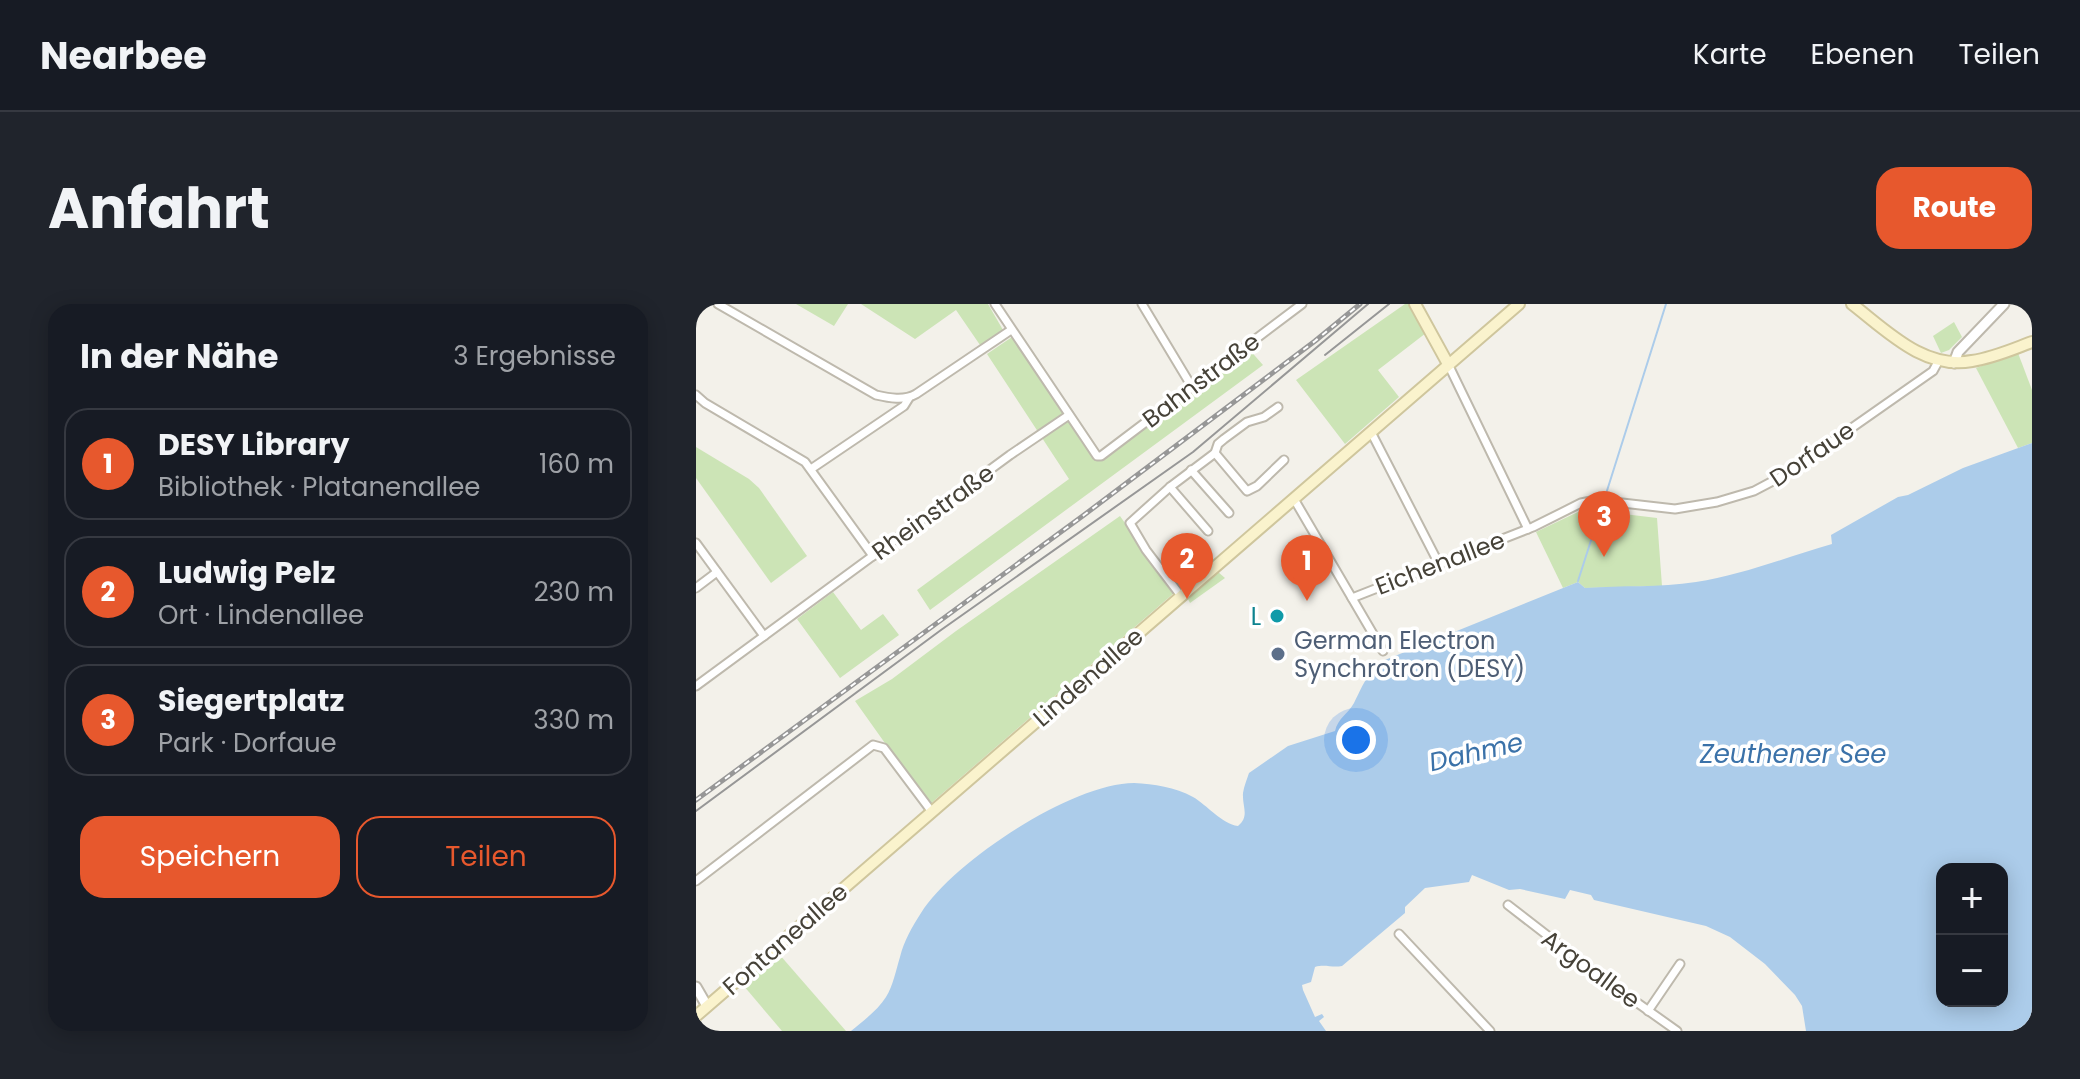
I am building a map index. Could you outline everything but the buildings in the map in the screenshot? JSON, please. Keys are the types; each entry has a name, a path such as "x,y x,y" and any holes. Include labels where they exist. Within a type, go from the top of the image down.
{"main road":[{"path":"1415,304 1448,364"},
{"name":"Lindenallee","path":"873,863 1519,304"},
{"path":"1852,304 1917,352 1939,360 1954,363 1976,361 2032,342"},
{"name":"Fontaneallee","path":"696,1016 873,863"}],"street":[{"path":"718,304 876,395 909,398"},
{"path":"995,304 1069,415"},
{"path":"1142,304 1192,387"},
{"path":"1284,304 1290,313"},
{"name":"Bahnstraße","path":"1069,415 1097,456 1101,456 1302,304"},
{"path":"1954,363 1958,352 2004,304"},
{"path":"811,469 1011,330"},
{"name":"Dorfaue","path":"1528,529 1581,503 1596,500 1675,509 1717,502 1768,485 1933,371 1939,360"},
{"path":"1448,364 1528,529"},
{"path":"696,395 797,456 811,469 873,556"},
{"path":"1181,596 1130,523 1215,453 1218,444 1247,422 1264,417 1278,407"},
{"name":"Rheinstraße","path":"696,686 1069,415"},
{"path":"1371,432 1439,564"},
{"path":"1215,453 1247,491 1257,486 1284,460"},
{"path":"1191,470 1229,513"},
{"path":"1170,487 1208,531"},
{"path":"1294,499 1383,651"},
{"name":"Eichenallee","path":"1352,598 1528,529"},
{"path":"696,543 764,636"},
{"path":"696,588 717,572"},
{"path":"696,881 873,745 884,748 932,812"},
{"name":"Argoallee","path":"1508,905 1677,1031"},
{"path":"1399,934 1490,1031"},
{"path":"1648,1011 1680,964"},
{"path":"696,987 707,1006"}],"green space":[{"path":"796,304 848,304 834,326"},
{"path":"861,304 988,304 1003,330 980,345 956,310 915,339"},
{"path":"1408,304 1426,333 1378,370 1399,397 1345,444 1296,380"},
{"path":"1954,322 1962,337 1949,350 1941,353 1933,336"},
{"path":"1012,337 1094,460 1102,459 1248,348 1263,365 930,610 917,590 1069,479 987,354"},
{"path":"2018,353 2032,390 2032,443 2018,448 1976,368"},
{"path":"696,447 759,488 807,556 771,583 696,478"},
{"path":"1580,511 1657,518 1662,586 1585,588 1578,582 1563,588 1536,532"},
{"path":"1120,516 1174,593 929,805 855,701 892,679"},
{"path":"1218,572 1225,578 1190,603 1188,599"},
{"path":"833,592 861,630 883,614 899,635 840,678 797,619"},
{"path":"779,954 846,1031 782,1031 743,985"}],"water":[{"name":"Zeuthener See","path":"2032,443 2032,1031 1806,1031 1802,1006 1795,995 1765,964 1730,937 1706,926 1594,900 1591,895 1570,890 1565,899 1520,889 1509,890 1472,875 1469,882 1425,888 1405,907 1405,913 1342,966 1315,967 1311,982 1302,985 1315,1017 1322,1014 1324,1017 1319,1021 1326,1031 851,1031 886,997 909,934 937,893 986,849 1048,811 1108,786 1142,783 1186,794 1226,822 1238,826 1245,815 1243,793 1249,773 1288,746 1335,731 1380,662 1578,582 1585,588 1696,582 1832,544 1831,535 1898,497 1963,468"}],"waterway":[{"path":"1605,497 1666,304"},
{"path":"1578,581 1603,503"}],"tram line":[{"path":"696,811 941,630 1193,452 1368,304"},
{"path":"1325,355 1389,304"}],"railway":[{"path":"696,800 1084,515 1360,304"}],"place":[{"name":"Siegertplatz","path":"1604,557"},
{"name":"Ludwig Pelz","path":"1187,599"},
{"name":"DESY Library","path":"1307,601"},
{"name":"L","path":"1277,616"},
{"name":"German Electron Synchrotron (DESY)","path":"1278,654"}],"water label":[{"name":"Dahme","path":"1476,752"}]}
